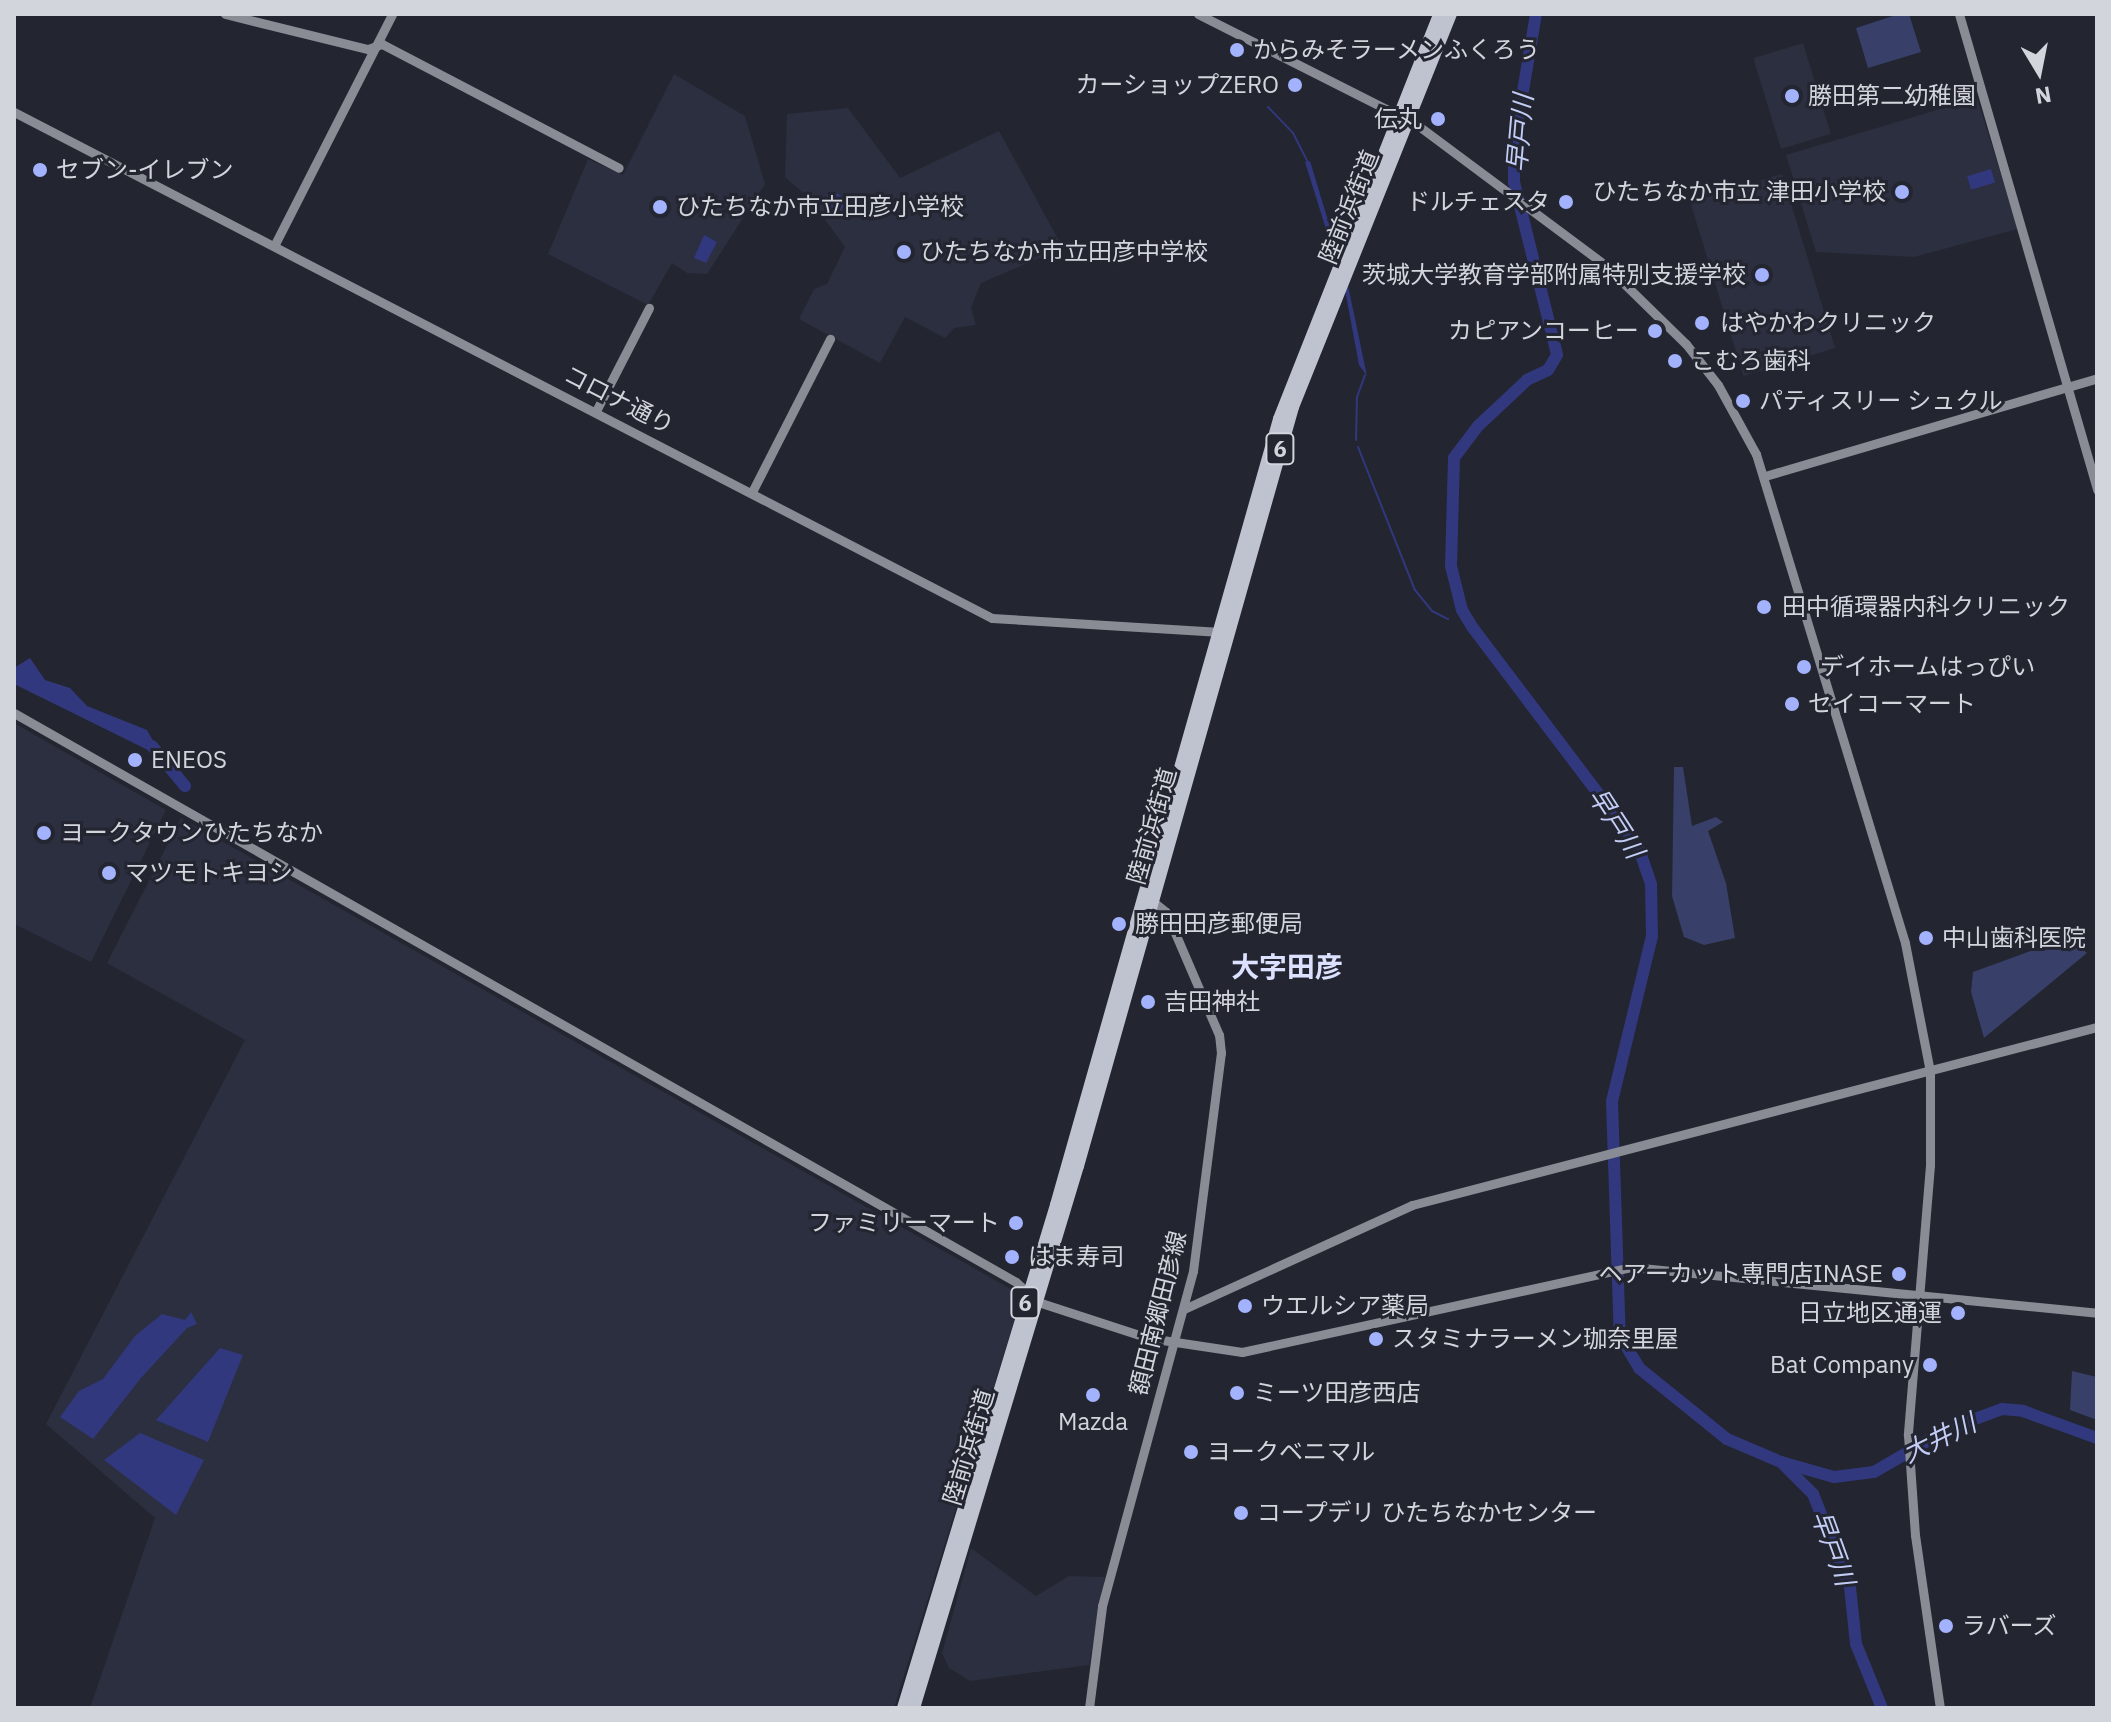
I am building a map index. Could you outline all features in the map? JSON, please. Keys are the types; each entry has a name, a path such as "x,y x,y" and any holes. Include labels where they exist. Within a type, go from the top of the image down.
{"highway":[{"name":"陸前浜街道","path":"1404,117 1439,14"},
{"name":"陸前浜街道","path":"914,1708 1038,1302 1292,378 1451,14"},
{"name":"陸前浜街道","path":"903,1708 1149,898"}],"street":[{"path":"225,14 368,49 376,44"},
{"path":"274,246 392,14"},
{"path":"1198,14 1404,117 1622,279 1676,331 1733,410 1765,476 1909,959 1930,1072 1930,1165 1917,1294 1908,1446 1940,1708"},
{"path":"1959,14 2097,490"},
{"path":"376,44 619,168"},
{"name":"コロナ通り","path":"14,112 992,618 1223,632"},
{"path":"596,411 649,308"},
{"path":"752,492 830,339"},
{"path":"1765,476 2097,378"},
{"path":"14,713 1029,1290 1038,1302 1172,1345 1230,1354 1282,1346 1631,1267 2097,1313"},
{"name":"額田南郷田彦線","path":"1089,1708 1102,1606 1184,1309 1198,1247 1221,1046 1166,912 1149,898"},
{"path":"1184,1309 1390,1213 2097,1027"}],"shaded area":[{"path":"1899,14 1909,14 1921,52 1868,68 1856,28"},
{"name":"勝田第二幼稚園","path":"1803,43 1831,134 1781,149 1753,58"},
{"name":"ひたちなか市立田彦小学校","path":"674,74 745,116 765,184 707,274 687,273 672,263 648,305 548,254 588,159 623,175"},
{"name":"ひたちなか市立 津田小学校","path":"1977,98 2018,229 1914,257 1816,252 1786,155"},
{"name":"ひたちなか市立田彦中学校","path":"848,108 900,178 999,131 1063,248 981,283 971,308 976,325 954,328 945,338 905,317 880,363 799,319 814,289 827,284 845,247 809,198 785,177 787,114"},
{"path":"1310,161 1349,290 1367,376 1359,365 1345,290 1305,162"},
{"path":"1991,169 1995,182 1971,190 1967,176"},
{"name":"茨城大学教育学部附属特別支援学校","path":"1782,174 1835,348 1743,376 1690,202"},
{"path":"834,193 841,196 844,203 841,210 834,213 827,210 824,203 827,196"},
{"path":"704,235 717,242 706,263 694,258"},
{"path":"30,658 45,680 70,688 87,706 147,730 162,757 14,684 14,668"},
{"path":"14,723 166,810 91,962 14,924"},
{"path":"1674,767 1683,767 1692,826 1716,817 1723,822 1708,831 1726,883 1735,938 1704,945 1684,937 1672,896"},
{"path":"181,818 1016,1292 1020,1302 894,1708 90,1708 155,1518 46,1424 245,1040 107,963"},
{"path":"2069,937 2087,953 1984,1038 1971,992 1973,972"},
{"path":"191,1312 197,1324 187,1328 141,1378 93,1439 60,1417 79,1391 103,1379 135,1336 162,1314 185,1320"},
{"path":"220,1348 243,1355 208,1442 156,1420"},
{"path":"2072,1371 2097,1377 2097,1420 2070,1410"},
{"path":"140,1433 204,1460 176,1515 104,1460"},
{"path":"971,1548 1036,1596 1069,1576 1105,1577 1089,1665 970,1681 949,1668 942,1653"}],"waterway":[{"name":"早戸川","path":"1536,14 1514,144 1514,182 1557,355 1548,370 1527,380 1478,426 1454,458 1451,566 1462,610 1473,628 1638,846 1651,884 1652,936 1612,1101 1620,1336 1639,1368 1727,1439 1781,1462 1813,1494 1850,1587 1856,1644 1882,1708"},
{"path":"1268,107 1293,133 1308,162"},
{"path":"1356,440 1357,397 1365,375"},
{"path":"1358,447 1415,590 1432,611 1448,619"},
{"path":"152,746 185,786"},
{"name":"大井川","path":"1781,1462 1834,1477 1874,1472 1948,1429 2002,1409 2023,1411 2097,1438"}],"place":[{"name":"からみそラーメンふくろう","path":"1237,50"},
{"name":"カーショップZERO","path":"1295,85"},
{"name":"勝田第二幼稚園","path":"1792,96"},
{"name":"伝丸","path":"1438,119"},
{"name":"セブン-イレブン","path":"40,170"},
{"name":"ひたちなか市立 津田小学校","path":"1902,192"},
{"name":"ドルチェスタ","path":"1566,202"},
{"name":"ひたちなか市立田彦小学校","path":"660,207"},
{"name":"ひたちなか市立田彦中学校","path":"904,252"},
{"name":"茨城大学教育学部附属特別支援学校","path":"1762,275"},
{"name":"はやかわクリニック","path":"1702,323"},
{"name":"カピアンコーヒー","path":"1655,331"},
{"name":"こむろ歯科","path":"1675,361"},
{"name":"パティスリー シュクル","path":"1743,401"},
{"name":"田中循環器内科クリニック","path":"1764,607"},
{"name":"デイホームはっぴい","path":"1804,667"},
{"name":"セイコーマート","path":"1792,704"},
{"name":"ENEOS","path":"135,760"},
{"name":"ヨークタウンひたちなか","path":"44,833"},
{"name":"マツモトキヨシ","path":"109,873"},
{"name":"勝田田彦郵便局","path":"1119,924"},
{"name":"中山歯科医院","path":"1926,938"},
{"name":"吉田神社","path":"1148,1002"},
{"name":"ファミリーマート","path":"1016,1223"},
{"name":"はま寿司","path":"1012,1257"},
{"name":"ヘアーカット専門店INASE","path":"1899,1274"},
{"name":"ウエルシア薬局","path":"1245,1306"},
{"name":"日立地区通運","path":"1958,1313"},
{"name":"スタミナラーメン珈奈里屋","path":"1376,1339"},
{"name":"Bat Company","path":"1930,1365"},
{"name":"ミーツ田彦西店","path":"1237,1393"},
{"name":"Mazda","path":"1093,1395"},
{"name":"ヨークベニマル","path":"1191,1452"},
{"name":"コープデリ ひたちなかセンター","path":"1241,1513"},
{"name":"ラバーズ","path":"1946,1626"}],"district":[{"name":"大字田彦","path":"1287,967"}]}
